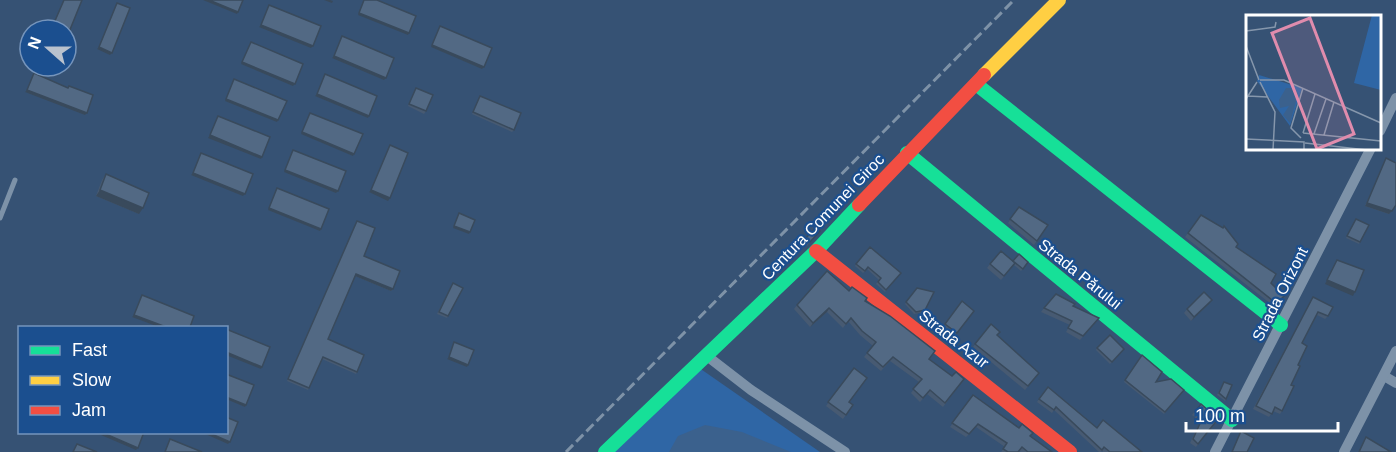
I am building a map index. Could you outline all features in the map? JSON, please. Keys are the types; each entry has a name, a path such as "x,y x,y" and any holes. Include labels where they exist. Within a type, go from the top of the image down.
{"street":[{"name":"Centura Comunei Giroc","path":"605,452 816,251 907,153 1059,0"},
{"path":"976,84 1281,325"},
{"path":"1381,129 1396,98"},
{"name":"Strada Orizont","path":"1215,452 1370,150"},
{"name":"Strada Părului","path":"907,153 1232,420"},
{"name":"Strada Azur","path":"816,251 1070,452"},
{"path":"1344,452 1396,351"},
{"path":"707,356 751,390 845,452"},
{"path":"1384,376 1396,383"}],"lane":[{"path":"0,218 15,180"}],"shaded area":[{"path":"695,365 820,452 612,452"},
{"path":"705,425 742,432 791,452 669,452 678,436"}],"building":[{"path":"64,0 82,0 75,18 56,18"},
{"path":"209,0 243,0 238,12"},
{"path":"364,0 377,0 416,16 409,33 359,13"},
{"path":"117,3 130,8 112,53 99,47"},
{"path":"269,5 321,26 313,46 261,25"},
{"path":"440,26 492,48 484,67 432,45"},
{"path":"342,36 394,58 386,78 334,56"},
{"path":"251,42 303,64 295,84 242,62"},
{"path":"325,74 377,96 369,116 317,94"},
{"path":"32,78 45,78 68,88 69,86 93,95 87,113 27,90"},
{"path":"234,79 287,101 278,120 226,99"},
{"path":"416,88 433,95 426,111 409,104"},
{"path":"480,96 521,113 514,130 473,112"},
{"path":"310,113 363,134 354,154 302,132"},
{"path":"218,116 270,137 262,157 210,135"},
{"path":"390,145 408,153 390,198 371,190"},
{"path":"293,150 346,171 338,191 285,170"},
{"path":"201,153 253,174 245,194 193,173"},
{"path":"1386,158 1396,163 1396,205 1392,211 1367,203"},
{"path":"106,174 149,193 143,208 100,190"},
{"path":"277,188 329,209 321,229 269,208"},
{"path":"1019,207 1048,225 1037,241 1010,219"},
{"path":"459,213 475,220 470,232 454,226"},
{"path":"1201,215 1223,228 1224,226 1238,244 1236,247 1276,274 1271,283 1284,296 1277,304 1188,233"},
{"path":"1356,219 1369,225 1360,242 1347,236"},
{"path":"357,221 375,228 364,256 400,271 393,289 356,274 328,339 364,355 357,372 323,357 309,388 288,379"},
{"path":"816,227 820,231 810,242 806,238"},
{"path":"870,247 901,273 886,290 878,282 881,278 868,267 865,271 856,264"},
{"path":"1001,251 1015,263 1004,276 990,264"},
{"path":"1019,254 1028,262 1023,269 1013,261"},
{"path":"1337,260 1364,270 1355,292 1327,280"},
{"path":"827,271 849,291 852,287 867,298 865,301 890,316 935,351 929,359 952,376 956,372 964,379 945,403 930,390 923,398 913,389 922,379 893,357 883,367 867,353 876,342 851,318 846,324 829,308 813,323 797,305"},
{"path":"453,283 463,288 448,316 439,312"},
{"path":"917,288 934,292 925,310 916,312 906,302"},
{"path":"1204,292 1212,300 1194,317 1187,309"},
{"path":"1056,294 1075,304 1073,306 1099,318 1083,336 1068,328 1072,321 1044,308"},
{"path":"142,295 194,316 190,326 163,326 134,315"},
{"path":"1313,297 1333,307 1328,316 1318,312 1302,343 1307,346 1291,385 1294,386 1282,411 1275,407 1272,414 1256,406"},
{"path":"962,301 974,311 957,333 945,324"},
{"path":"991,324 1000,332 997,335 1039,373 1028,386 975,344"},
{"path":"228,330 270,347 262,367 228,353"},
{"path":"1110,335 1124,349 1112,362 1097,348"},
{"path":"454,342 474,350 468,365 449,357"},
{"path":"1142,355 1162,372 1156,382 1171,379 1184,390 1165,412 1125,380"},
{"path":"854,368 867,378 849,402 853,405 846,415 828,402"},
{"path":"228,375 254,385 246,405 228,398"},
{"path":"1224,382 1232,385 1226,399 1219,393"},
{"path":"1048,387 1097,428 1103,420 1142,452 1110,452 1104,447 1102,450 1056,407 1054,410 1039,399"},
{"path":"973,395 1019,428 1022,424 1033,433 1030,436 1052,452 1028,452 1022,447 1018,452 1008,452 1003,449 1007,443 978,424 969,434 952,423"},
{"path":"1201,404 1218,419 1198,444 1193,439 1201,421 1197,419 1199,416 1195,412"},
{"path":"228,418 238,422 230,442 212,434 228,434"},
{"path":"1241,431 1254,438 1247,452 1232,452"},
{"path":"106,434 143,434 138,448"},
{"path":"1366,437 1391,452 1359,452"},
{"path":"170,439 202,452 165,452"},
{"path":"77,444 97,452 73,452"}],"railway":[{"path":"566,452 1014,0"}],"traffic: fast":[{"path":"976,84 1281,325"},
{"path":"907,153 1232,420"},
{"path":"605,452 816,251 859,205"}],"traffic: slow":[{"path":"984,75 1059,0"}],"traffic: jam":[{"path":"859,205 984,75"},
{"path":"816,251 1070,452"}]}
